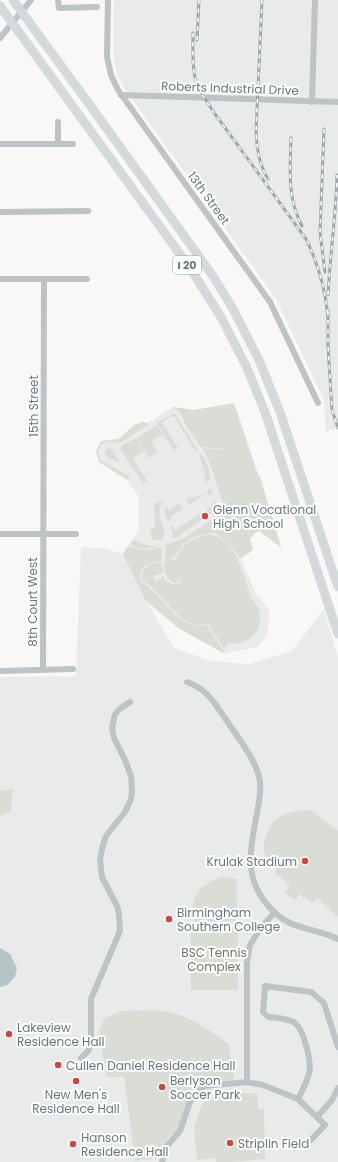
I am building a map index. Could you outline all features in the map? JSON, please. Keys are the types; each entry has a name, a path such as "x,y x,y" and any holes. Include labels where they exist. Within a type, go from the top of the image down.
{"highway":[{"name":"I 20","path":"13,0 213,276 233,309 259,360 280,412 338,587"},
{"name":"I 20","path":"0,6 190,268 221,317 247,368 264,412 338,634"}],"street":[{"path":"0,38 31,0"},
{"path":"58,0 59,8 97,7"},
{"name":"13th Street","path":"108,0 107,58 111,75 121,96 270,302 318,403"},
{"path":"312,102 315,0"},
{"name":"Roberts Industrial Drive","path":"121,96 338,102"},
{"path":"58,122 58,144"},
{"path":"0,144 73,144"},
{"path":"0,212 88,211"},
{"path":"0,279 87,279"},
{"name":"15th Street","path":"43,534 44,279"},
{"path":"0,534 76,534"},
{"name":"8th Court West","path":"43,534 43,670"},
{"path":"0,671 73,669"},
{"path":"187,682 198,686 208,693 246,749 258,772 260,796 250,853 250,870 253,881 263,898 274,912 293,925 338,939"},
{"path":"81,1058 89,1050 91,1041 92,994 120,931 117,906 102,877 100,860 106,836 125,812 131,799 131,776 114,738 112,728 115,714 130,702"},
{"path":"247,1082 247,962 250,945 260,929 274,912"},
{"path":"298,1099 310,1073 310,1064 302,1032 296,1024 288,1020 268,1017 263,1012 265,986 311,992 324,1002 338,1048"},
{"path":"155,1162 163,1162 166,1147 180,1131 190,1102 198,1091 205,1086 247,1082 276,1089 285,1095 298,1099 325,1125 309,1142"},
{"path":"318,1117 332,1100 338,1088"}],"shaded area":[{"path":"114,0 338,0 338,428 326,431 324,400 276,299 124,88 117,73 113,57"},
{"name":"Birmingham Southern College","path":"234,403 260,477 281,547 259,531 250,539 253,550 241,559 255,592 269,610 268,633 259,646 225,654 180,629 147,602 174,648 211,661 250,664 292,651 324,609 338,658 338,1162 0,1162 0,677 76,676 81,547 102,548 123,554 139,531 139,497 126,478 99,462 96,451 101,441 119,439 134,425 143,422 148,423 173,407 194,410"},
{"path":"0,948 10,954 17,968 15,977 7,985 0,987"}],"green space":[{"path":"234,403 260,477 281,547 259,531 250,539 253,550 240,559 229,544 220,536 209,533 200,535 188,541 182,545 174,557 165,562 165,545 181,540 218,516 224,506 208,458 202,448 223,450 224,439 223,449 201,447 187,427 180,413 176,409 173,409 173,407 194,410"},
{"path":"172,414 175,414 197,449 195,451 174,416 167,418"},
{"path":"166,417 167,419 162,423 178,448 174,450 157,423"},
{"path":"143,422 149,424 119,443 106,442 99,448 98,454 100,460 128,475 130,478 127,480 99,462 96,451 101,441 119,439 134,425"},
{"path":"157,425 173,450 162,435 151,442 157,452 149,458 137,438"},
{"path":"136,438 144,451 133,459 147,481 143,483 120,449 121,446"},
{"path":"108,448 112,449 120,463 106,456 105,451"},
{"path":"201,454 210,473 210,480 206,483 204,476 206,475 200,458"},
{"path":"209,488 213,490 212,495 206,494"},
{"path":"206,494 189,505 185,498 187,499"},
{"path":"165,500 161,504 159,512 165,535 161,540 156,540 151,538 150,531 155,527 154,504"},
{"path":"213,501 217,503 217,509 176,538 173,537 171,527 174,525 173,529 175,530 211,507"},
{"path":"179,503 182,509 170,517 170,519 173,520 169,521 166,518 165,509 168,506 167,509 170,510"},
{"path":"204,535 214,535 223,539 230,546 240,564 250,595 259,611 260,618 257,631 247,640 234,644 227,643 228,645 223,648 208,624 199,625 190,623 183,619 170,608 153,588 142,581 143,572 147,566 158,562 162,563 163,572 153,577 156,582 164,576 165,580 172,584 182,583 179,579 178,582 175,583 169,580 165,572 164,563 173,559 175,561 179,551 186,544"},
{"path":"133,540 146,545 158,547 142,549 129,545"},
{"path":"128,546 141,550 162,548 162,561 153,562 142,568 142,583 151,589 177,617 185,622 195,625 207,625 225,654 180,629 146,601 123,554"},
{"path":"13,789 11,811 0,817 0,791"},
{"name":"Krulak Stadium","path":"311,810 338,831 338,917 317,898 312,903 300,894 295,900 285,892 290,886 275,872 278,867 267,858 264,852 264,842 268,830 277,819 288,813"},
{"path":"222,877 237,879 237,918 235,921 195,922 193,914 194,900 202,888 208,883"},
{"name":"BSC Tennis Complex","path":"191,928 238,928 238,990 191,990"},
{"name":"Berlyson Soccer Park","path":"121,1011 162,1011 181,1015 198,1023 229,1044 234,1079 203,1084 194,1091 187,1104 177,1130 166,1141 159,1158 135,1161 124,1077 106,1077 99,1030 105,1018"},
{"name":"Striplin Field","path":"224,1093 257,1093 258,1109 264,1109 265,1159 232,1162 216,1162 215,1158 197,1160 194,1127 201,1107 203,1103"}],"railway":[{"path":"197,40 199,0"},
{"path":"262,0 256,132 262,168 268,179"},
{"path":"193,33 193,67 198,88 215,114 306,239 320,276 328,316"},
{"path":"324,129 320,232 325,272"},
{"path":"291,138 290,184 294,205 302,226"},
{"path":"328,295 337,175"},
{"path":"328,311 328,346 332,410 338,428"}],"place":[{"name":"Glenn Vocational High School","path":"205,516"},
{"name":"Krulak Stadium","path":"305,861"},
{"name":"Birmingham Southern College","path":"169,919"},
{"name":"Lakeview Residence Hall","path":"9,1034"},
{"name":"Cullen Daniel Residence Hall","path":"58,1065"},
{"name":"New Men's Residence Hall","path":"76,1081"},
{"name":"Berlyson Soccer Park","path":"162,1087"},
{"name":"Striplin Field","path":"230,1143"},
{"name":"Hanson Residence Hall","path":"73,1144"}]}
